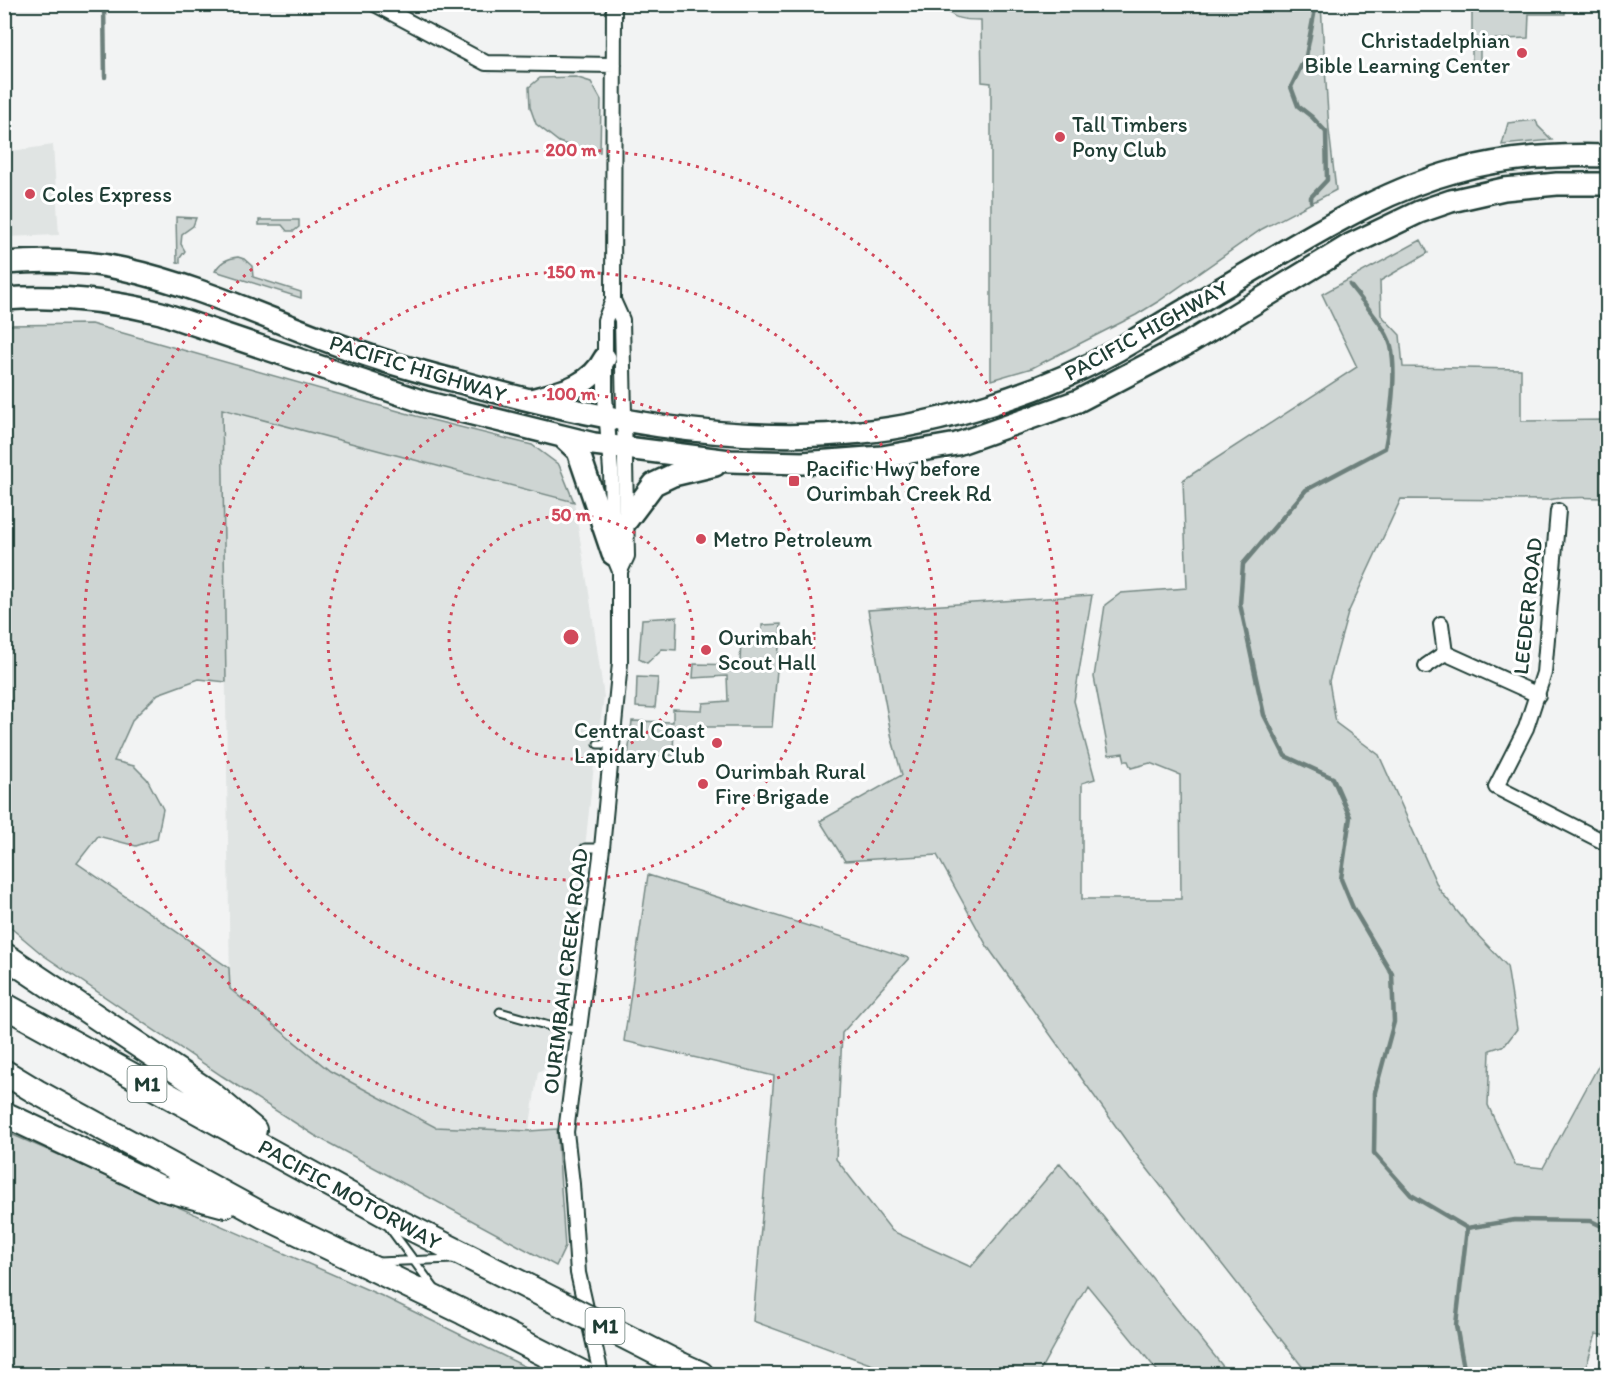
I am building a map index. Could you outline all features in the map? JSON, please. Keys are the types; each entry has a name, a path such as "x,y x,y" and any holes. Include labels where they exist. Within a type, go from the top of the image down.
{"highway":[{"path":"4,955 210,1093 290,1161"},
{"name":"PACIFIC MOTORWAY","path":"4,1005 377,1210 691,1370"},
{"name":"M1","path":"4,1072 264,1216 584,1374"},
{"path":"4,1114 161,1188 264,1216"}],"main road":[{"name":"PACIFIC HIGHWAY","path":"4,263 72,262 121,268 190,289 378,359 528,400 616,419 773,436 863,432 925,422 1026,393 1111,354 1309,237 1370,204 1414,185 1456,171 1525,157 1608,156"},
{"name":"PACIFIC HIGHWAY","path":"4,298 62,297 120,303 161,313 424,402 563,437 617,448 730,461 802,464 882,457 957,444 1078,401 1187,344 1350,245 1419,212 1451,201 1504,189 1557,184 1608,184"},
{"path":"528,400 567,391 585,382 599,369 605,358"},
{"path":"563,437 578,451 617,563"},
{"path":"627,520 654,484 673,475 730,461"}],"street":[{"path":"375,4 388,8 486,63 614,65"},
{"path":"614,4 613,300 605,320 605,397 616,419"},
{"path":"613,300 622,320 616,419"},
{"name":"OURIMBAH CREEK ROAD","path":"601,1374 578,1273 566,1132 602,848 620,663 616,419"},
{"name":"OURIMBAH CREEK ROAD","path":"617,448 627,520 627,556 617,563"},
{"name":"LEEDER ROAD","path":"1558,511 1544,673 1526,728 1496,787 1608,844"},
{"path":"1441,624 1444,653"},
{"path":"1444,653 1538,694"},
{"path":"1426,666 1444,653"}],"lane":[{"path":"597,744 612,744"},
{"path":"585,848 602,848"},
{"path":"500,1012 549,1026 578,1029"},
{"path":"377,1210 445,1304"},
{"path":"360,1262 469,1258"}],"shaded area":[{"path":"943,5 1321,5 1329,130 1336,190 1262,229 1136,315 1032,368 991,380 991,83 982,82 981,20 954,16"},
{"path":"1472,5 1565,5 1565,14 1529,14 1528,38 1480,40 1480,67 1472,67"},
{"path":"575,77 591,82 601,100 600,152 590,153 559,142 536,124 530,107 529,87 540,78"},
{"path":"1536,120 1538,126 1552,140 1502,145 1508,123"},
{"name":"Coles Express","path":"53,145 59,235 5,237 5,152"},
{"path":"176,217 196,218 193,226 182,234 181,244 185,251 180,258 180,263 177,262"},
{"path":"259,220 299,220 299,227 294,231 287,231 282,225 259,225"},
{"path":"1421,240 1428,253 1380,281 1381,315 1400,335 1403,367 1521,369 1521,421 1607,420 1607,498 1401,499 1348,613 1329,681 1336,723 1379,755 1439,889 1470,927 1507,966 1517,1029 1505,1045 1490,1050 1488,1105 1515,1165 1543,1168 1607,1050 1607,1336 1596,1334 1584,1374 1308,1374 1135,1153 987,946 937,855 845,861 820,821 902,775 892,739 868,610 1092,595 1074,701 1095,779 1082,783 1082,899 1181,899 1180,775 1150,763 1131,768 1128,761 1125,761 1123,753 1109,755 1094,677 1105,605 1121,593 1187,588 1183,480 1357,367 1322,294"},
{"path":"238,257 252,266 253,277 301,292 301,298 215,271 224,261"},
{"path":"91,324 416,416 532,445 559,465 574,502 222,409 226,682 199,679 158,694 133,719 114,761 134,766 147,779 163,809 157,839 136,846 98,836 77,863 229,968 230,989 330,1071 435,1127 529,1131 557,1129 565,1247 556,1266 314,1135 43,955 5,923 5,325"},
{"path":"222,409 574,502 604,697 594,765 562,1059 538,1072 529,1131 435,1127 330,1071 230,989"},
{"path":"677,617 676,650 662,649 647,663 639,659 642,619"},
{"path":"781,624 772,727 674,727 673,755 628,756 632,721 673,722 673,709 702,710 703,703 728,701 727,676 693,678 694,664 740,665 741,636 762,636 762,625"},
{"path":"637,677 658,678 655,708 636,707"},
{"path":"648,875 909,958 842,1033 836,1159 892,1231 971,1267 1060,1163 1229,1374 1160,1374 1087,1285 1038,1374 897,1374 753,1321 774,1076 624,1041"},
{"path":"4,1131 382,1296 540,1374 5,1374"}],"waterway":[{"path":"104,4 105,77"},
{"path":"1311,201 1311,197 1327,180 1326,132 1298,106 1291,87 1306,56 1316,4"},
{"path":"1350,285 1379,323 1391,346 1393,383 1385,448 1306,490 1243,564 1240,604 1264,715 1285,756 1333,778 1350,817 1341,879 1353,908 1392,974 1394,1022 1375,1092 1374,1153 1411,1195 1467,1228 1515,1220 1591,1221 1608,1229"},
{"path":"1465,1374 1456,1325 1467,1228"}],"place":[{"name":"Christadelphian Bible Learning Center","path":"1522,53"},
{"name":"Tall Timbers Pony Club","path":"1060,137"},
{"name":"Coles Express","path":"30,194"},
{"name":"Pacific Hwy before Ourimbah Creek Rd","path":"794,481"},
{"name":"Metro Petroleum","path":"701,539"},
{"name":"Ourimbah Scout Hall","path":"706,650"},
{"name":"Central Coast Lapidary Club","path":"717,743"},
{"name":"Ourimbah Rural Fire Brigade","path":"703,784"}]}
